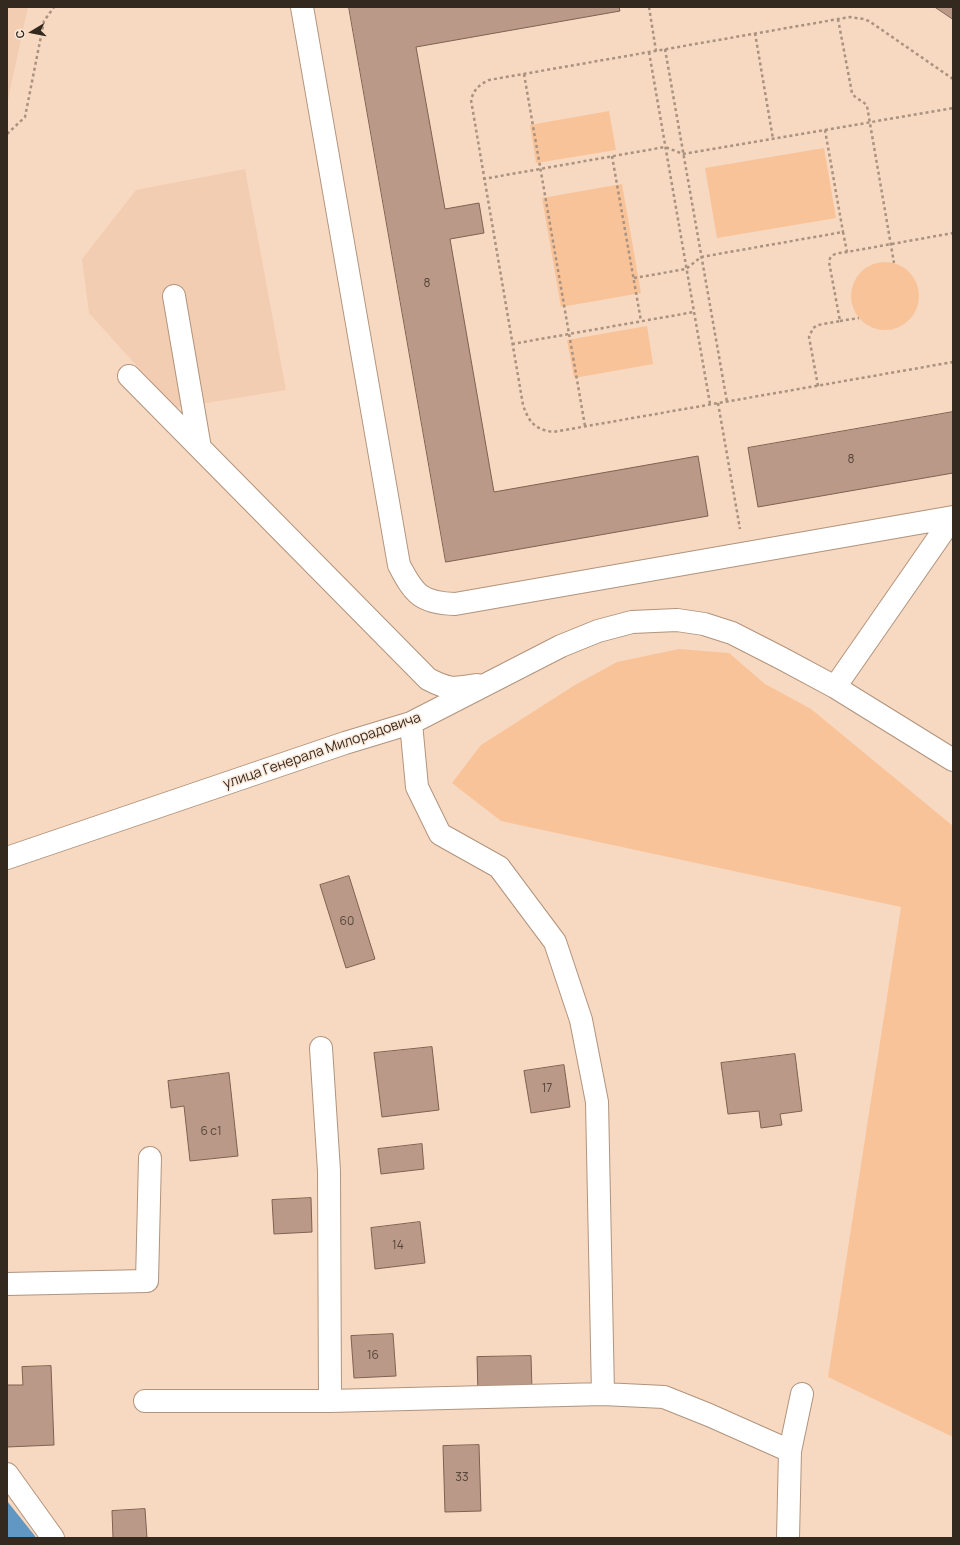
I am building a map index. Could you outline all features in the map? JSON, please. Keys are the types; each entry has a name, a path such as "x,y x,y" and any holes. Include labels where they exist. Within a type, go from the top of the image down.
{"street":[{"path":"302,7 399,565 410,586 422,597 438,603 455,604 953,517 835,687"},
{"path":"174,296 200,448"},
{"path":"129,376 428,679 444,687 456,689 490,683"},
{"name":"улица Генерала Милорадовича","path":"7,858 345,743 411,723 490,683 523,664 561,646 598,631 632,622 677,620 704,624 732,633 835,687 953,760"},
{"path":"411,723 417,787 440,834 499,867 555,942 581,1020 597,1102 603,1394"},
{"path":"321,1048 329,1171 330,1401"},
{"path":"7,1284 147,1281 150,1158"},
{"path":"145,1401 330,1401 603,1394 664,1397 790,1451"},
{"path":"788,1538 790,1451 802,1394"},
{"path":"7,1474 53,1538"}],"path":[{"path":"7,134 25,118 44,21 54,7"},
{"path":"649,7 656,50"},
{"path":"953,79 869,21 857,18 838,19 489,80 479,84 473,92 471,100 471,109 523,405 528,418 535,426 545,431 553,432 953,362"},
{"path":"838,19 850,89 854,96 865,103 894,263"},
{"path":"755,33 774,139"},
{"path":"665,49 727,402"},
{"path":"649,52 710,404"},
{"path":"524,74 585,426"},
{"path":"483,179 665,147 683,154 953,108"},
{"path":"825,130 847,252"},
{"path":"612,156 641,321"},
{"path":"634,278 686,269 702,257 843,232"},
{"path":"840,321 829,262 831,256 834,254 953,233"},
{"path":"512,344 694,312"},
{"path":"818,386 809,337 813,328 818,325 859,318"},
{"path":"718,403 744,553"}],"shaded area":[{"path":"7,7 28,7 7,104"},
{"path":"609,111 616,150 536,163 530,125"},
{"path":"824,148 836,218 717,238 705,168"},
{"path":"245,169 286,390 175,408 89,313 82,259 136,190"},
{"path":"622,184 641,293 561,307 542,198"},
{"path":"878,262 892,262 904,268 913,277 919,289 917,309 909,320 898,328 892,330 878,330 872,328 861,320 853,309 851,303 851,289 853,283 861,272 872,264"},
{"path":"647,326 653,364 574,378 567,340"},
{"path":"679,649 729,653 765,684 811,709 953,826 953,1437 828,1377 901,907 501,821 452,783 481,745 575,685 617,662"}],"water":[{"path":"7,1501 35,1536 36,1538 7,1538"}],"building":[{"path":"349,7 619,7 620,11 416,47 445,209 479,203 484,233 450,239 494,492 698,456 708,516 446,562"},
{"path":"935,7 953,7 953,19"},
{"path":"953,412 953,473 758,507 748,448"},
{"path":"349,876 375,959 346,968 320,885"},
{"path":"432,1047 439,1110 382,1117 374,1053"},
{"path":"795,1054 802,1111 780,1114 782,1125 761,1128 759,1111 728,1114 721,1063"},
{"path":"564,1065 570,1107 531,1113 524,1071"},
{"path":"229,1073 238,1156 190,1161 184,1106 171,1108 168,1081"},
{"path":"422,1144 424,1169 381,1174 378,1149"},
{"path":"311,1198 312,1232 274,1234 272,1200"},
{"path":"420,1222 425,1263 375,1269 371,1228"},
{"path":"393,1334 396,1376 354,1378 351,1336"},
{"path":"531,1356 532,1391 478,1393 477,1357"},
{"path":"51,1366 54,1445 7,1447 7,1385 23,1385 22,1367"},
{"path":"479,1445 481,1511 445,1512 443,1446"},
{"path":"145,1509 147,1538 113,1538 112,1511"}]}
